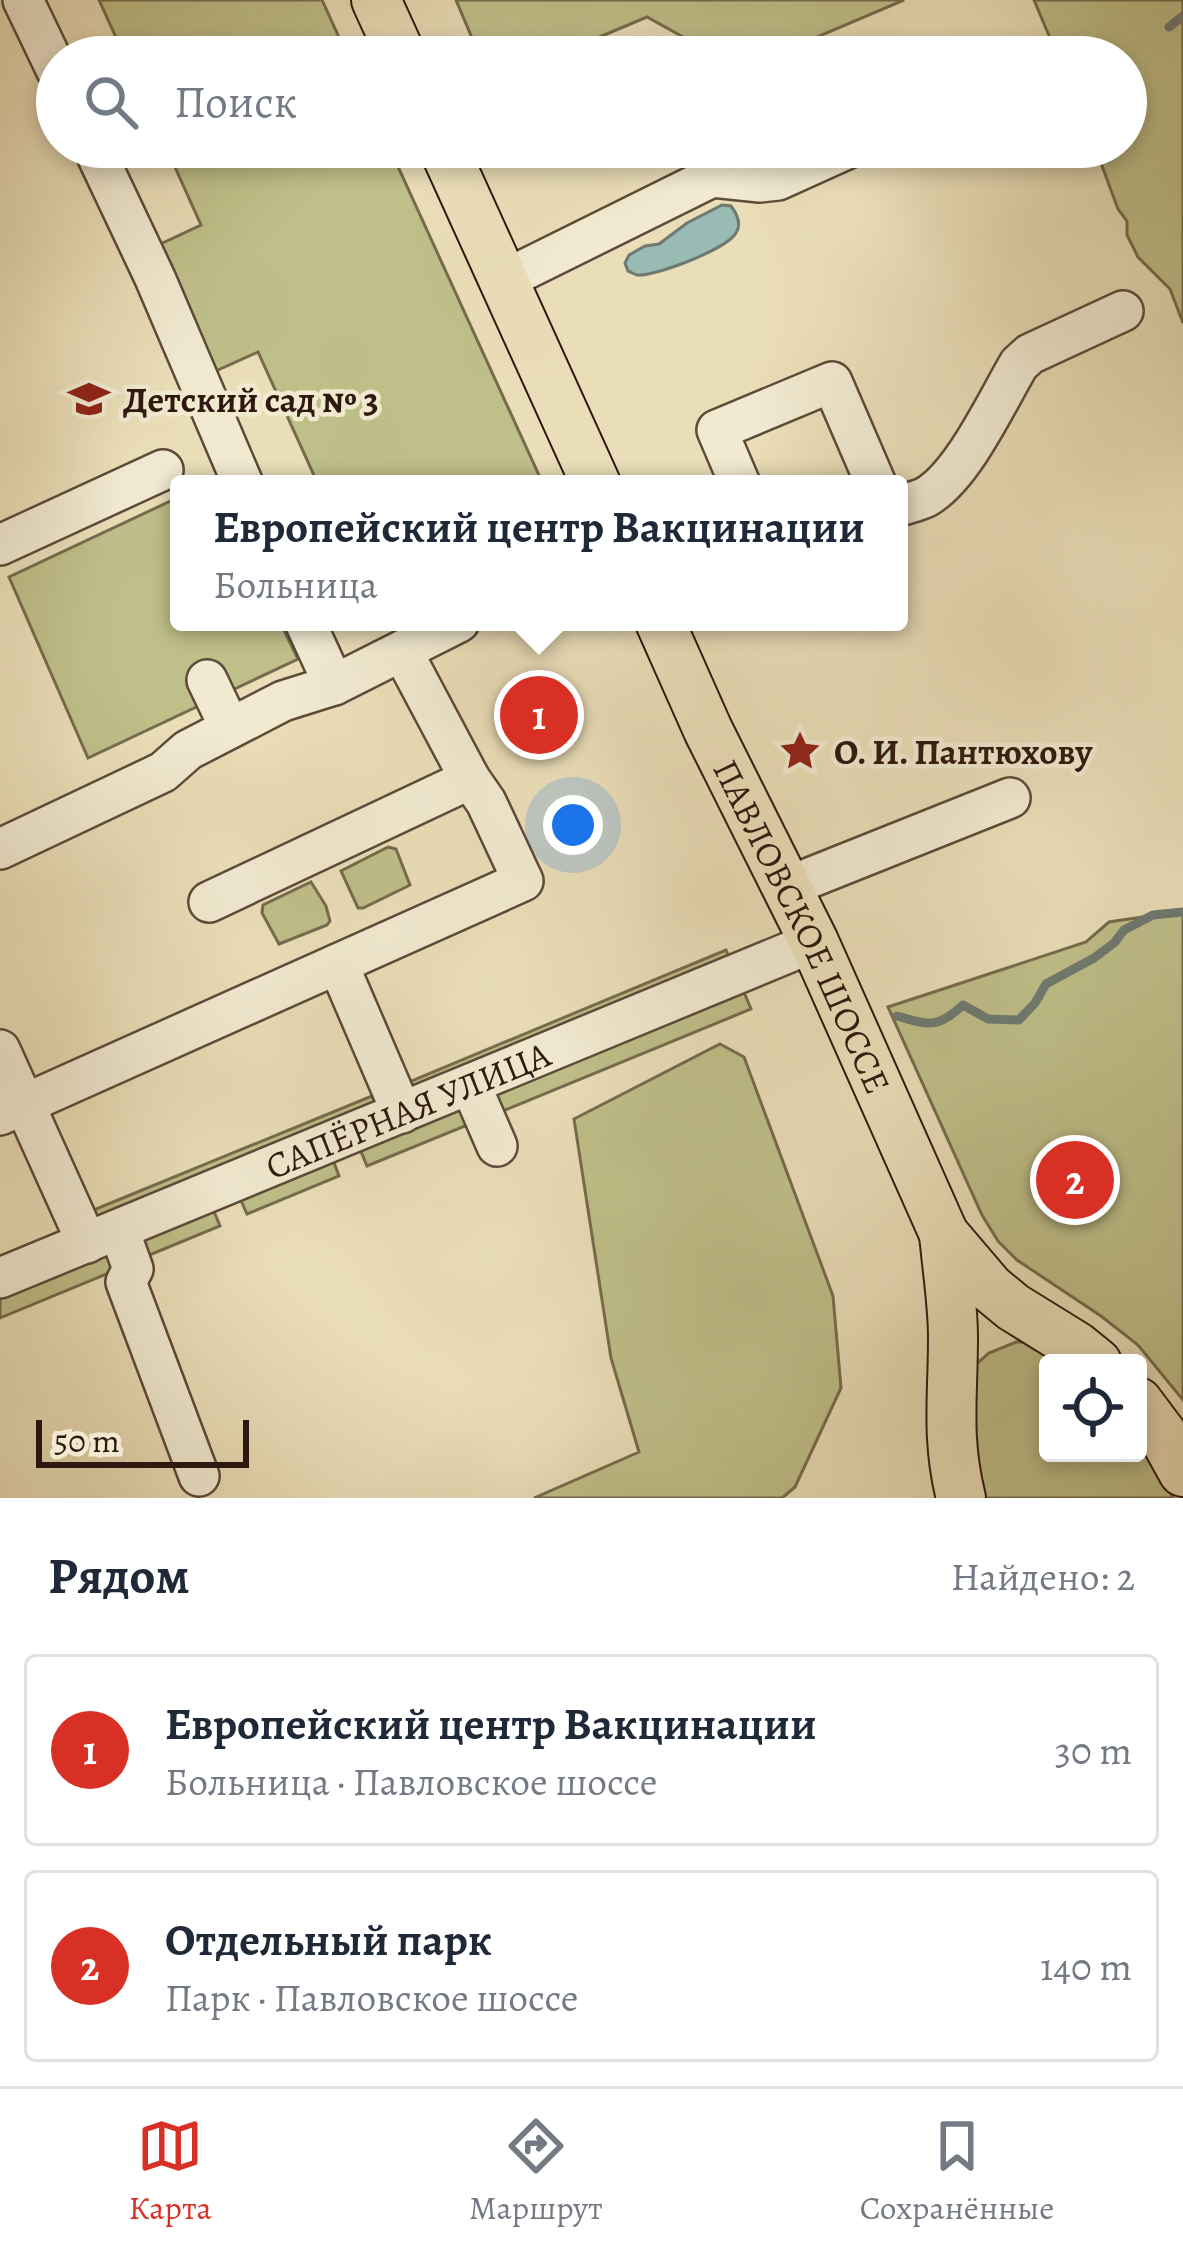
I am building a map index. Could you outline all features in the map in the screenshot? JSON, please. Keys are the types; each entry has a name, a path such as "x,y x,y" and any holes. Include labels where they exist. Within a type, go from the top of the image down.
{"main road":[{"path":"376,0 392,36"},
{"path":"453,168 592,475"},
{"name":"ПАВЛОВСКОЕ ШОССЕ","path":"663,631 814,943 944,1234 1012,1307 1084,1354"},
{"name":"ПАВЛОВСКОЕ ШОССЕ","path":"944,1234 951,1305 951,1451 961,1498"},
{"path":"952,1381 969,1357 990,1341 1048,1329"},
{"path":"1147,1414 1183,1472"}],"street":[{"path":"23,0 40,36"},
{"path":"103,168 239,475"},
{"path":"504,280 712,177 760,182 805,168"},
{"path":"908,503 946,482 1019,364 1030,354 1123,311"},
{"path":"736,475 717,430 832,382 873,475"},
{"path":"0,545 163,470"},
{"path":"308,631 334,685"},
{"path":"0,849 163,772 188,750 283,701 334,685 441,631"},
{"path":"12,1109 523,880 487,802 402,651"},
{"path":"207,680 230,728"},
{"path":"209,902 470,779"},
{"path":"787,887 1010,798"},
{"name":"САПЁРНАЯ УЛИЦА","path":"0,1279 814,943"},
{"path":"338,964 402,1113"},
{"path":"0,1050 12,1109 103,1236 134,1269 126,1282 199,1476"},
{"path":"471,1086 496,1146"}],"green space":[{"path":"99,0 322,0 338,36 115,36"},
{"path":"456,0 904,0 819,36 681,36 647,17 602,36 471,36"},
{"path":"1034,0 1183,0 1183,323 1170,289 1138,257 1103,168 1147,168 1147,36 1049,36"},
{"path":"175,168 399,168 539,475 314,475 258,352 209,374 152,248 201,225"},
{"path":"170,501 170,631 284,631 298,659 88,758 9,577"},
{"path":"388,847 396,849 410,885 358,908 341,871"},
{"path":"311,882 330,921 279,944 262,913 263,905"},
{"path":"1183,911 1183,1400 1138,1345 1017,1260 998,1241 888,1007 1086,942 1109,922"},
{"path":"726,950 730,960 413,1091 409,1082"},
{"path":"743,990 751,1009 493,1115 486,1097"},
{"path":"720,1044 744,1057 833,1296 841,1388 795,1487 782,1498 534,1498 639,1452 611,1358 574,1119"},
{"path":"372,1096 377,1107 96,1221 91,1211"},
{"path":"463,1107 470,1124 367,1166 360,1149"},
{"path":"333,1160 339,1176 247,1214 240,1198"},
{"path":"213,1209 220,1226 147,1256 140,1240"},
{"path":"113,1250 121,1268 0,1318 0,1297"},
{"path":"1025,1342 1050,1354 1039,1354 1039,1462 1147,1462 1147,1452 1173,1498 977,1498 968,1467 975,1365 989,1353"}],"water":[{"path":"722,205 731,206 738,219 738,230 730,239 658,272 637,275 628,271 629,255 659,244"}],"waterway":[{"path":"1169,27 1183,16"},
{"path":"897,1016 932,1023 963,1005 988,1019 1019,1020 1046,984 1094,958 1124,930 1153,915 1183,912"}],"place":[{"name":"Детский сад № 3","path":"89,399"},
{"name":"Европейский центр Вакцинации","path":"539,715"},
{"name":"О. И. Пантюхову","path":"800,751"},
{"name":"Отдельный парк","path":"1075,1180"}]}
